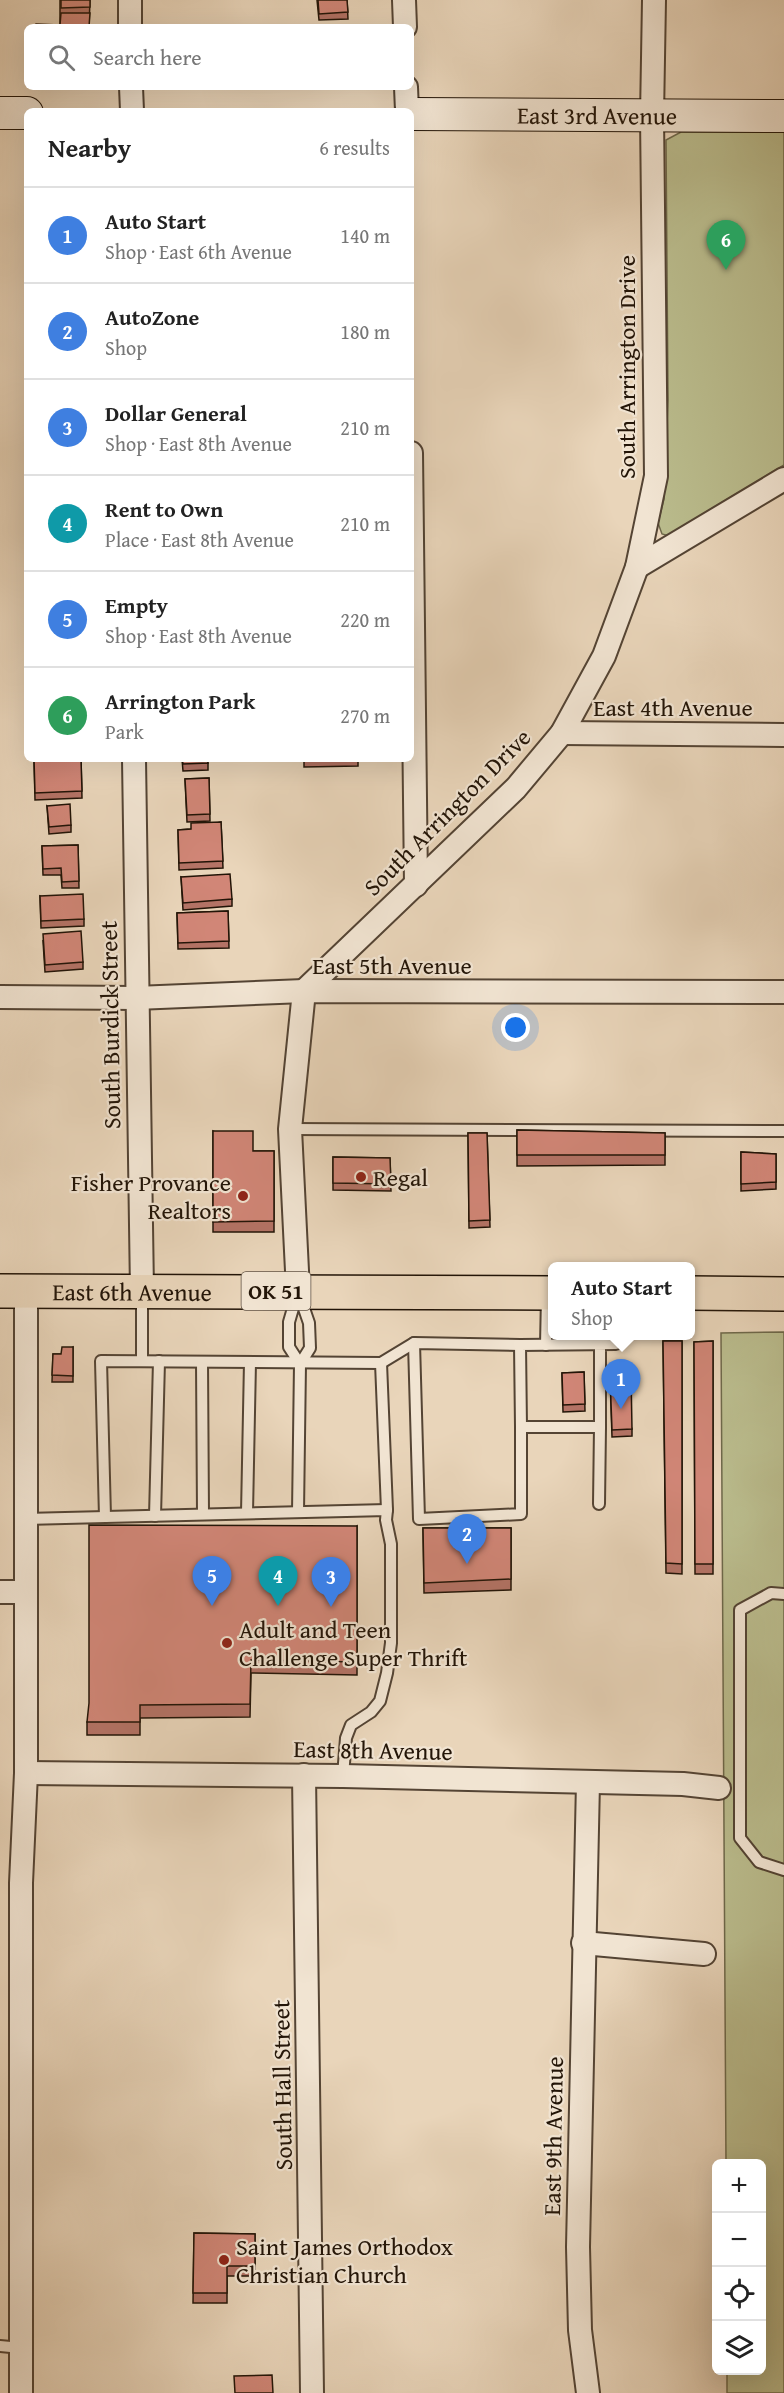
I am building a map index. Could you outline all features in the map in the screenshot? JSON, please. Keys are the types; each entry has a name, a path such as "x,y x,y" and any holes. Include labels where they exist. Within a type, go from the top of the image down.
{"main road":[{"name":"East 6th Avenue","path":"13,1291 548,1293"},
{"path":"695,1293 784,1294"}],"street":[{"path":"130,0 130,24"},
{"path":"404,0 405,24"},
{"name":"South Arrington Drive","path":"304,991 516,788 561,733 604,656 637,567 656,476 652,116 654,0"},
{"path":"131,90 132,108"},
{"path":"406,90 407,108"},
{"path":"0,113 24,113"},
{"name":"East 3rd Avenue","path":"414,114 784,116"},
{"path":"637,567 784,479"},
{"path":"414,712 416,885"},
{"name":"East 4th Avenue","path":"561,733 784,735"},
{"name":"South Burdick Street","path":"134,762 142,1291"},
{"path":"298,1291 290,1129 304,991"},
{"name":"East 5th Avenue","path":"0,997 136,998 304,991 784,992"},
{"path":"13,1291 25,1519 26,1773 10,1883 11,2347 21,2393"},
{"path":"0,1592 25,1592"},
{"name":"East 8th Avenue","path":"26,1773 304,1775 683,1784 719,1788"},
{"name":"South Hall Street","path":"304,1775 312,2393"},
{"name":"East 9th Avenue","path":"588,1782 578,2247 580,2330 588,2393"},
{"path":"583,1943 704,1954"}],"lane":[{"path":"290,1129 784,1131"},
{"path":"142,1291 142,1361"},
{"path":"298,1291 289,1322 289,1339 290,1347 300,1364"},
{"path":"298,1291 309,1323 310,1348 300,1364 298,1512"},
{"path":"546,1344 548,1318"},
{"path":"105,1517 101,1361 381,1363 414,1343 600,1345 616,1344 619,1340"},
{"path":"414,1343 419,1519 521,1514 520,1344"},
{"path":"599,1504 600,1345"},
{"path":"155,1516 159,1361"},
{"path":"202,1362 202,1514"},
{"path":"247,1513 250,1362"},
{"path":"343,1776 346,1738 351,1725 371,1712 380,1701 391,1643 391,1544 386,1520 381,1363"},
{"path":"521,1427 600,1427"},
{"path":"25,1519 387,1510"},
{"path":"784,1594 771,1593 740,1610 740,1838 759,1862 784,1870"}],"green space":[{"path":"681,132 784,132 784,465 669,536 662,534 658,523 664,499 668,400 666,140"},
{"path":"784,1332 784,2393 727,2393 727,2375 766,2375 766,2159 726,2159 721,1333"}],"building":[{"path":"61,0 90,0 90,7 61,8"},
{"path":"318,0 347,0 348,12 319,14"},
{"path":"61,13 90,13 89,24 60,24"},
{"path":"34,762 81,762 82,791 35,793"},
{"path":"183,762 208,763 183,764"},
{"path":"209,778 210,814 187,815 185,779"},
{"path":"70,804 71,825 49,827 47,806"},
{"path":"221,822 223,861 179,863 178,830 191,829 191,823"},
{"path":"78,845 79,881 62,882 61,868 43,869 42,846"},
{"path":"230,874 232,899 183,903 181,877"},
{"path":"83,894 84,919 41,921 40,896"},
{"path":"228,911 229,941 178,943 177,913"},
{"path":"81,931 83,962 45,965 43,934"},
{"path":"517,1130 665,1133 665,1155 517,1155"},
{"name":"Fisher Provance Realtors","path":"213,1131 253,1131 253,1151 274,1151 274,1221 213,1222"},
{"path":"468,1133 487,1133 490,1220 469,1221"},
{"path":"741,1152 776,1154 776,1182 741,1184"},
{"name":"Regal","path":"333,1157 390,1158 391,1184 333,1183"},
{"path":"663,1341 682,1341 682,1564 666,1563"},
{"path":"713,1341 713,1564 695,1564 694,1342"},
{"path":"62,1347 73,1347 73,1376 52,1375 53,1354 61,1354"},
{"path":"584,1372 585,1404 563,1405 562,1373"},
{"path":"631,1374 632,1429 612,1430 610,1375"},
{"path":"89,1525 357,1526 357,1662 251,1660 250,1704 140,1705 140,1722 87,1722 89,1703"},
{"path":"423,1528 511,1528 511,1579 424,1583"},
{"name":"Saint James Orthodox Christian Church","path":"194,2233 255,2234 255,2266 227,2266 227,2293 193,2293"},
{"path":"272,2375 273,2393 235,2393 234,2376"}],"place":[{"name":"Arrington Park","path":"726,270"},
{"name":"Regal","path":"361,1177"},
{"name":"Fisher Provance Realtors","path":"243,1196"},
{"name":"Auto Start","path":"621,1409"},
{"name":"AutoZone","path":"467,1564"},
{"name":"Empty","path":"212,1606"},
{"name":"Rent to Own","path":"278,1606"},
{"name":"Dollar General","path":"331,1607"},
{"name":"Adult and Teen Challenge Super Thrift","path":"227,1643"},
{"name":"Saint James Orthodox Christian Church","path":"224,2260"}]}
